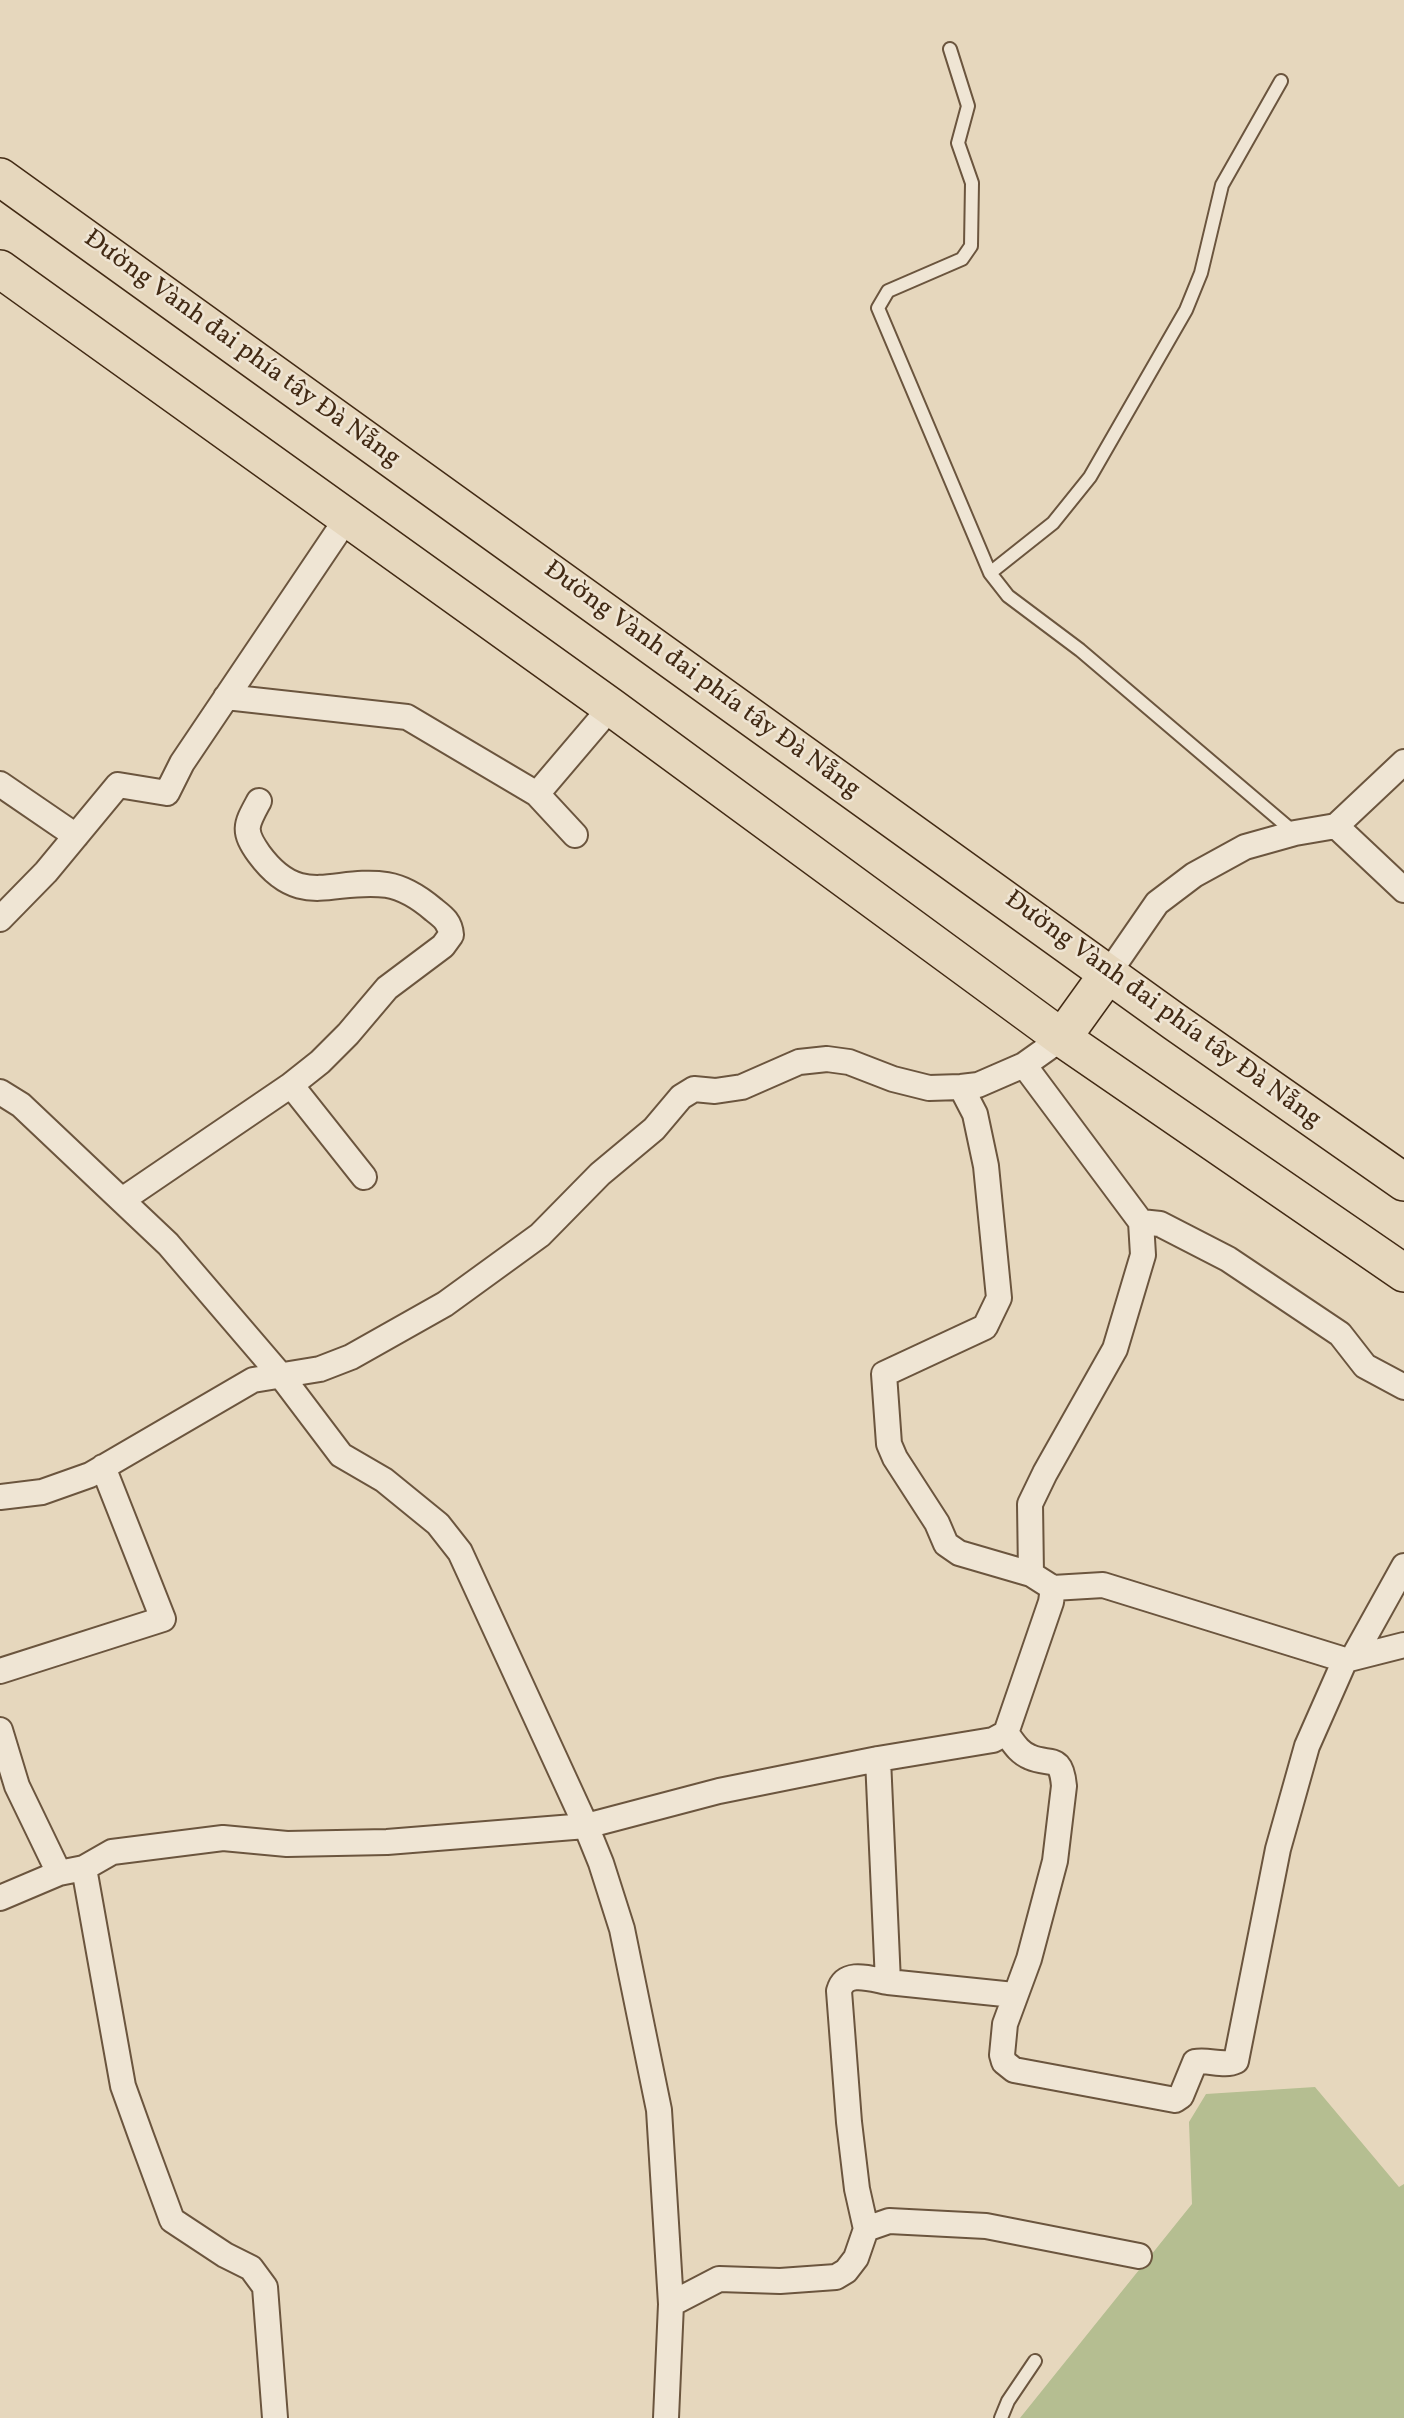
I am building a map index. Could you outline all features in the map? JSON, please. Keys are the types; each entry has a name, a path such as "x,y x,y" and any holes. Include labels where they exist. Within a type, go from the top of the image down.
{"main road":[{"name":"Đường Vành đai phía tây Đà Nẵng","path":"0,177 1108,974 1404,1182"},
{"path":"0,269 611,707 1062,1038 1404,1273"},
{"path":"1062,1038 1108,974"}],"street":[{"path":"0,919 76,836 118,785 167,793 182,763 347,518"},
{"path":"226,697 407,717 537,794 575,835"},
{"path":"537,794 611,707"},
{"path":"1108,974 1157,903 1194,875 1245,847 1295,833 1336,826 1404,762"},
{"path":"0,784 76,836"},
{"path":"122,1200 291,1085 320,1062 387,988 443,946 451,935 451,927 446,920 419,898 403,890 371,884 320,889 302,887 276,873 248,837 247,823 259,801"},
{"path":"1336,826 1404,890"},
{"path":"0,1497 42,1492 90,1475 253,1380 320,1369 351,1357 445,1304 540,1235 600,1174 654,1129 681,1097 694,1089 715,1091 743,1087 799,1062 827,1059 849,1062 893,1079 929,1088 961,1087 978,1084 1024,1065 1062,1038"},
{"path":"1024,1065 1141,1222 1143,1255 1115,1349 1030,1504 1031,1574"},
{"path":"291,1085 365,1177"},
{"path":"961,1087 975,1114 986,1166 999,1298 985,1326 884,1374 889,1444 895,1458 937,1523 946,1544 959,1553 1031,1574 1053,1588 1103,1585 1349,1658 1404,1645"},
{"path":"0,1092 21,1105 168,1244 282,1377 341,1455 384,1480 438,1524 460,1552 586,1826 622,1929 659,2110 671,2304 666,2418"},
{"path":"1141,1222 1160,1224 1228,1259 1340,1334 1365,1366 1404,1387"},
{"path":"0,1671 163,1619 103,1467"},
{"path":"1006,1733 1020,1751 1032,1759 1050,1760 1058,1765 1063,1774 1064,1786 1055,1861 1029,1959 1005,2024 1002,2055 1004,2062 1014,2070 1175,2100 1181,2096 1195,2062 1230,2064 1236,2061 1278,1849 1307,1746 1349,1658 1404,1566"},
{"path":"0,1898 59,1874 84,1868 112,1852 223,1838 287,1844 387,1842 586,1826 719,1791 878,1759 993,1740 1006,1733 1051,1602 1053,1588"},
{"path":"0,1730 17,1786 59,1874"},
{"path":"878,1759 888,1982"},
{"path":"84,1868 123,2086 172,2220 225,2255 251,2268 265,2287 275,2418"},
{"path":"671,2304 719,2279 780,2281 836,2277 846,2271 856,2258 866,2229 857,2189 849,2122 839,1991 841,1985 855,1976 1014,1995"},
{"path":"866,2229 889,2221 986,2226 1139,2256"}],"lane":[{"path":"950,49 968,106 958,144 972,183 971,246 962,259 888,291 878,308 990,573 1008,596 1080,650 1295,833"},
{"path":"990,573 1053,523 1090,477 1186,310 1201,274 1222,185 1281,81"},
{"path":"1001,2418 1035,2361"}],"green space":[{"path":"1315,2087 1399,2187 1404,2184 1404,2418 1020,2418 1192,2204 1189,2122 1206,2094"}]}
